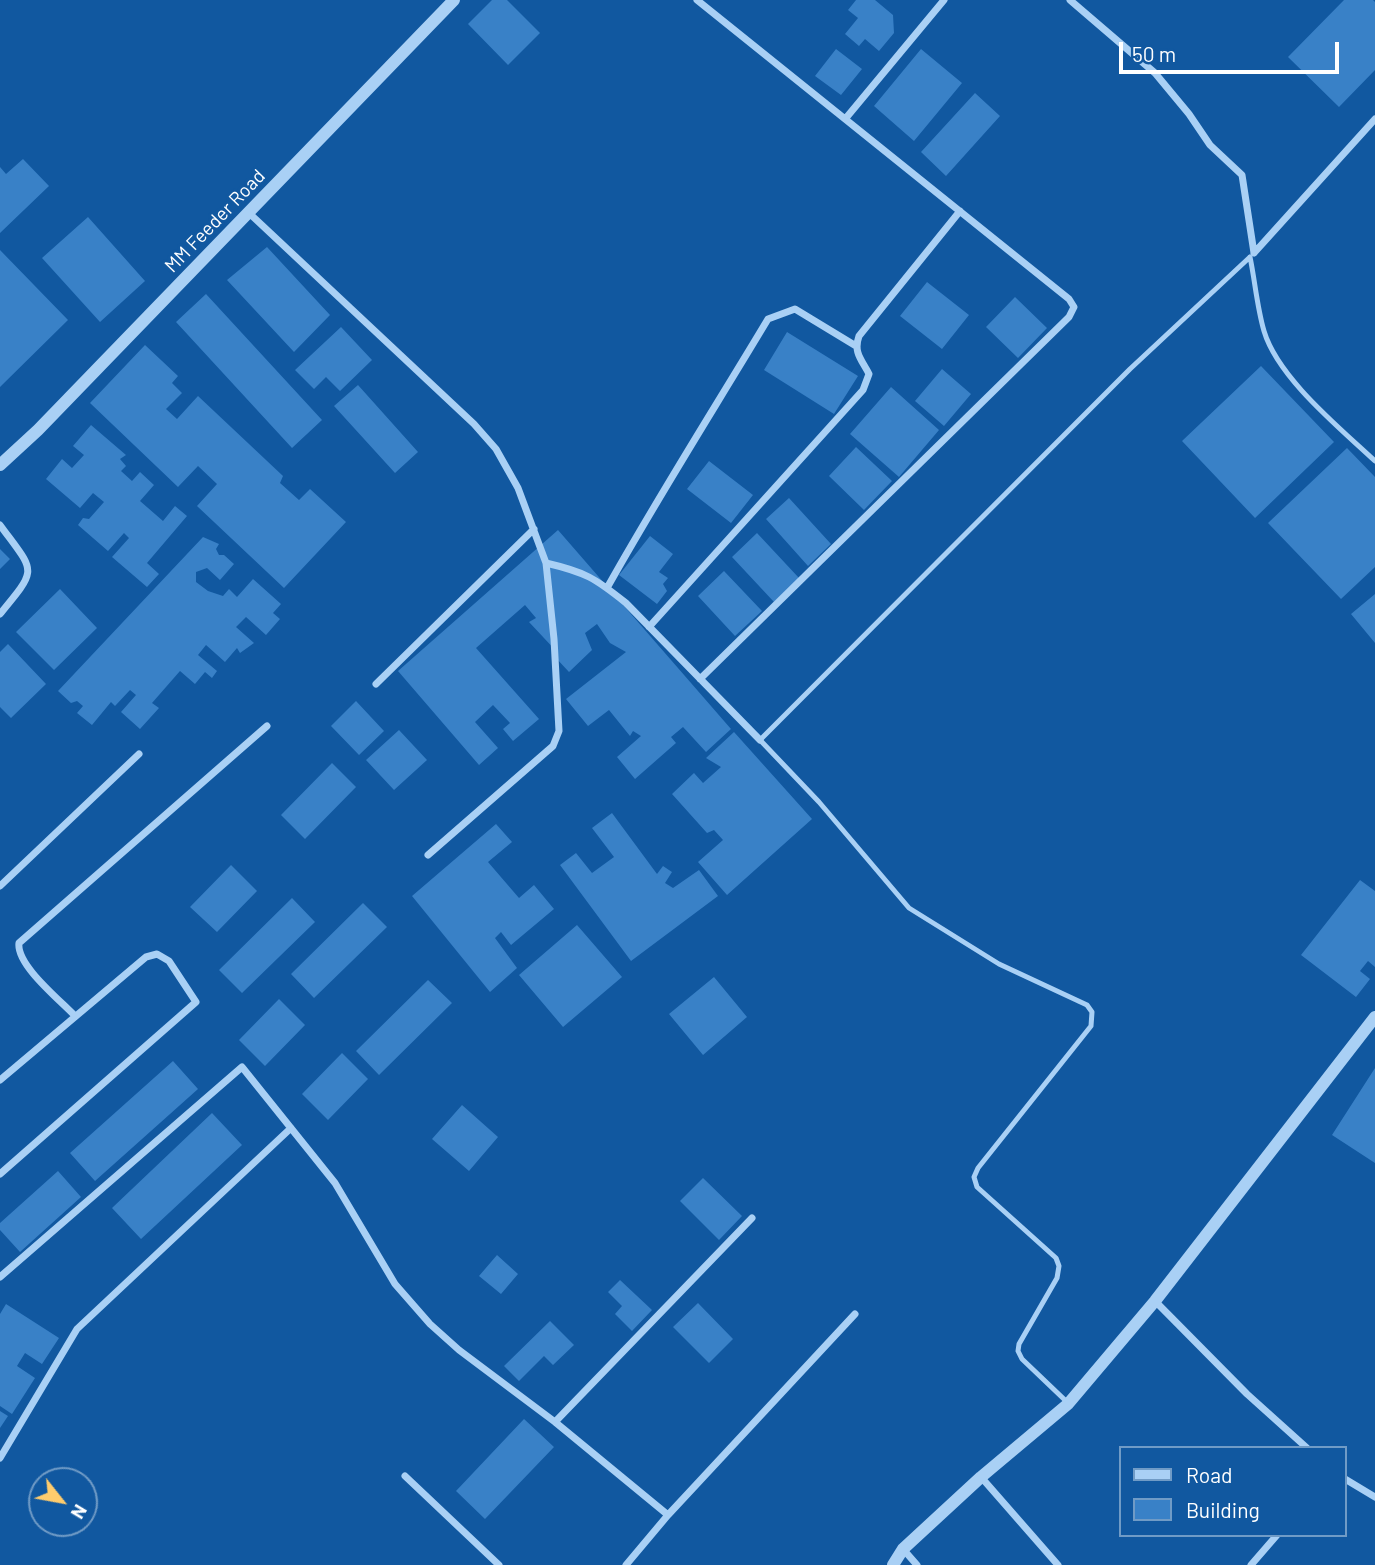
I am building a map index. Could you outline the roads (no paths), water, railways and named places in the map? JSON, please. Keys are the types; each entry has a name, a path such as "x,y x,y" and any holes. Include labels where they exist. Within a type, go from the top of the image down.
{"street":[{"name":"MM Feeder Road","path":"0,465 38,430 454,0"},
{"path":"697,0 1069,299 1074,307 1069,317 700,679"},
{"path":"846,118 944,0"},
{"path":"1070,0 1154,74 1189,114 1210,145 1242,175 1254,253 1375,119"},
{"path":"649,626 863,390 869,374 857,354 859,336 960,211"},
{"path":"249,213 474,424 496,449 518,488 546,563 554,639 559,731 553,746 428,855"},
{"path":"607,588 653,507 768,319 795,309 856,346"},
{"path":"0,525 27,561 29,572 25,584 0,614"},
{"path":"376,684 534,529"},
{"path":"546,563 584,574 607,588 649,626 760,740"},
{"path":"75,1016 27,966 19,955 19,943 267,726"},
{"path":"0,886 139,754"},
{"path":"0,1080 146,957 157,954 169,961 196,1002 0,1174"},
{"path":"893,1565 903,1549 981,1477 1069,1404 1371,1031 1375,1017"},
{"path":"0,1277 242,1067 342,1193 395,1284 430,1324 459,1350 555,1422 668,1515"},
{"path":"0,1458 77,1329 291,1128"},
{"path":"555,1422 752,1219"},
{"path":"1155,1301 1247,1394 1305,1446"},
{"path":"626,1565 668,1515 855,1314"},
{"path":"405,1476 499,1565"},
{"path":"981,1477 1058,1565"},
{"path":"1347,1480 1375,1497"},
{"path":"1251,1565 1275,1537"},
{"path":"903,1549 917,1565"}],"lane":[{"path":"1069,1404 1022,1359 1018,1351 1057,1278 1059,1266 1056,1258 977,1187 974,1177 978,1168 1091,1026 1092,1012 1087,1005 999,964 909,908 819,802 760,740 1130,369 1250,257 1265,332 1279,361 1309,397 1375,461"}]}
